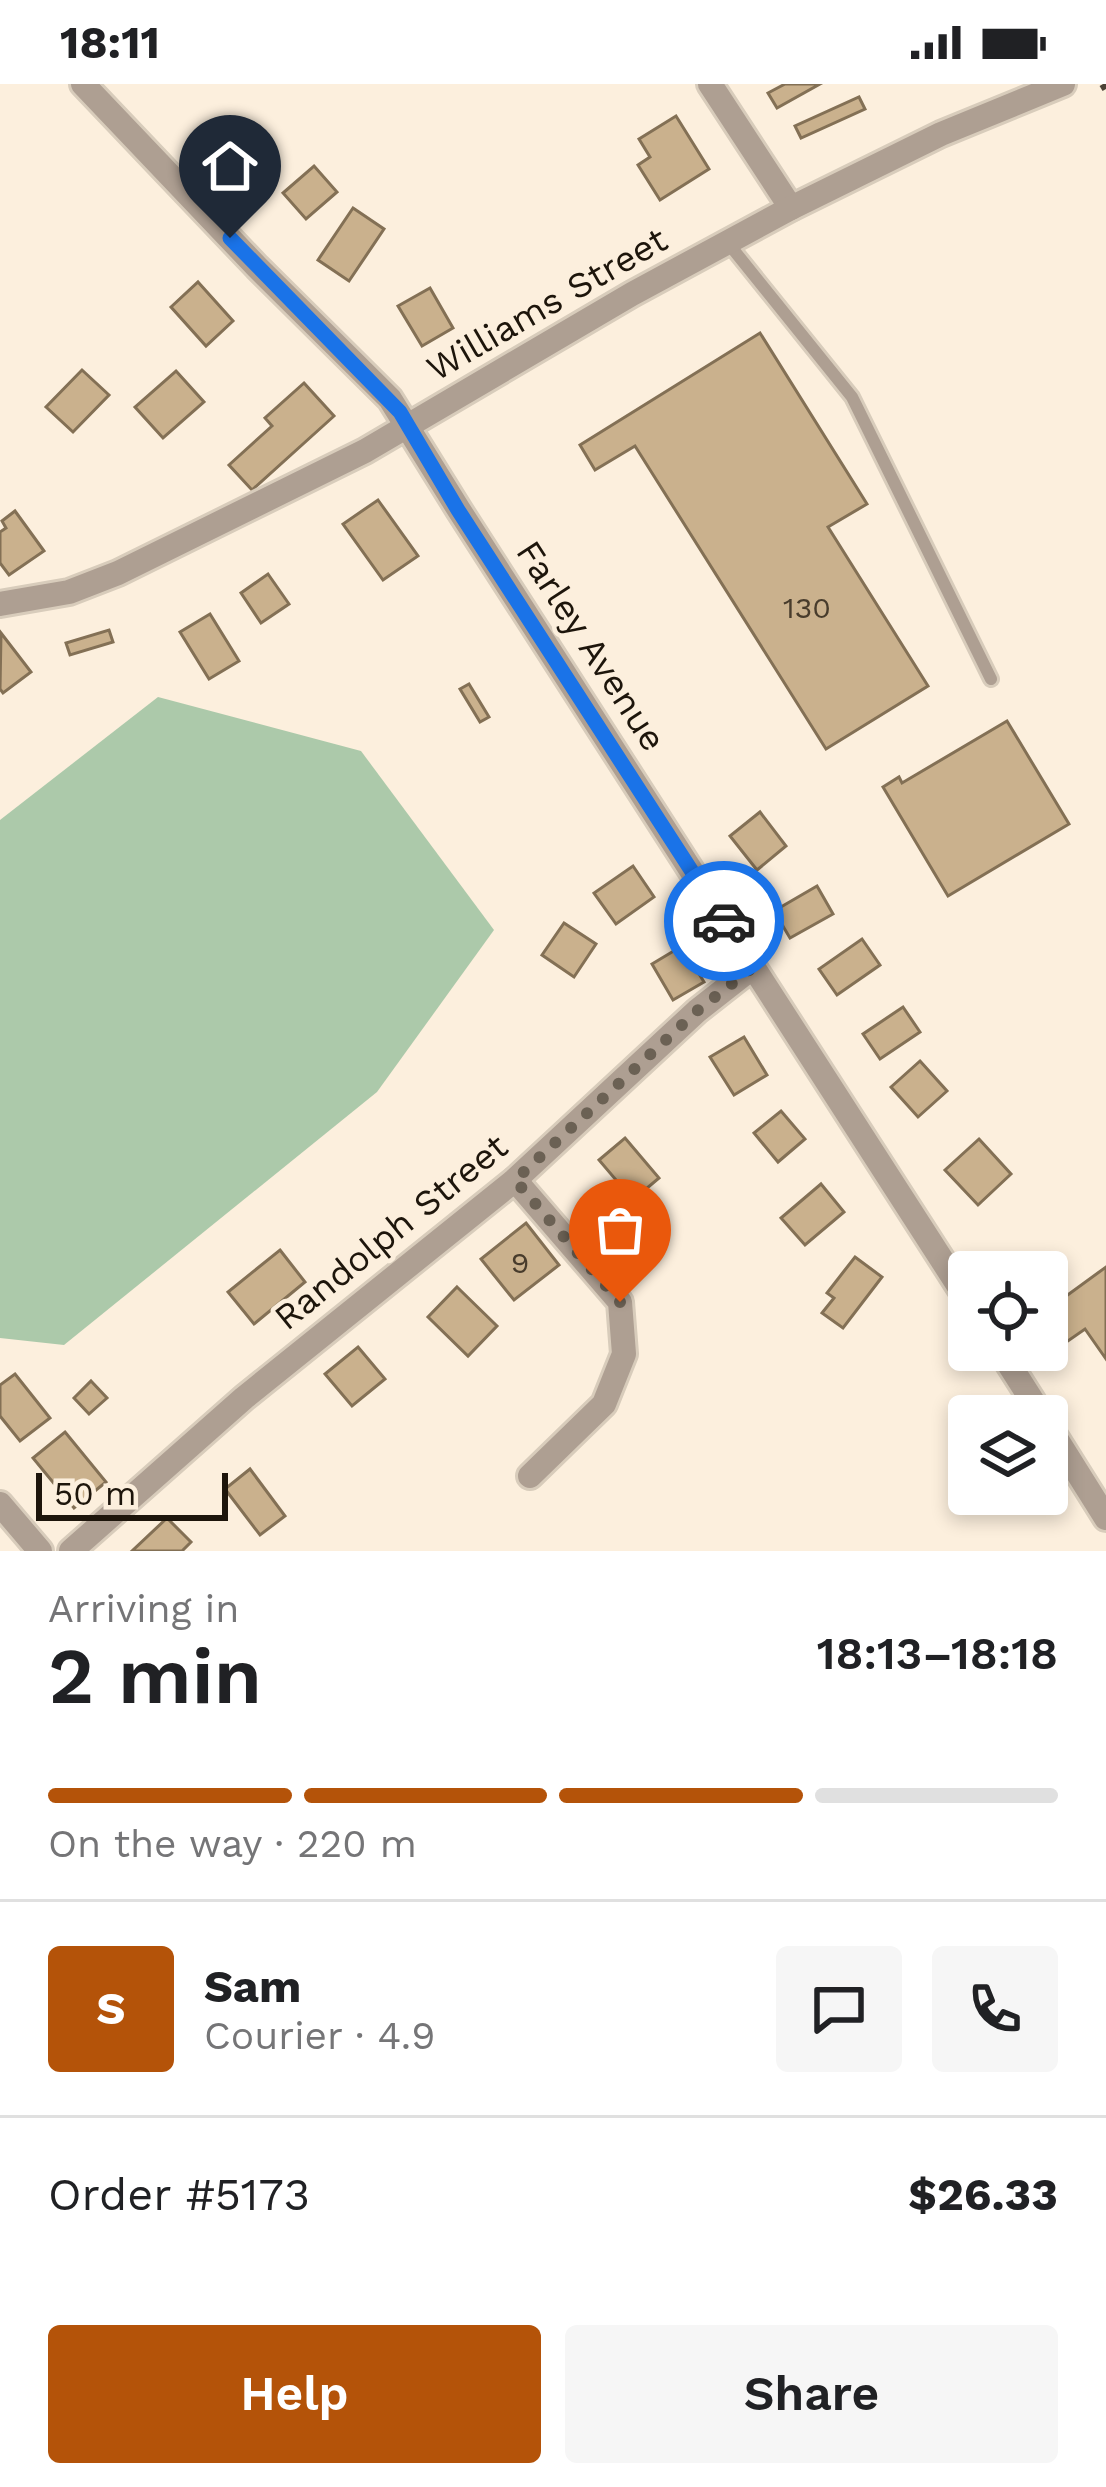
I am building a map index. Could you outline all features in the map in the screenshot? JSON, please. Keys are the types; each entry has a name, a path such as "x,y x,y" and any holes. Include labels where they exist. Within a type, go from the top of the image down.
{"street":[{"name":"Farley Avenue","path":"83,84 390,399 410,426 458,510 948,1269"},
{"path":"710,84 791,208"},
{"name":"Williams Street","path":"0,604 69,592 118,573 410,426 593,316 791,208 941,134 1063,84"},
{"name":"Randolph Street","path":"71,1551 244,1398 515,1180 697,1011 753,967"},
{"path":"515,1180 620,1302 624,1354 604,1404 530,1476"},
{"path":"1068,1457 1106,1518"},
{"path":"0,1504 40,1551"}],"lane":[{"path":"728,242 851,397 991,679"}],"green space":[{"path":"158,697 361,751 494,930 377,1092 64,1345 0,1338 0,820"}],"building":[{"path":"785,84 820,84 777,108 768,93"},
{"path":"859,97 865,109 801,138 795,126"},
{"path":"676,116 709,169 660,200 638,165 650,157 639,139"},
{"path":"314,166 337,192 306,219 283,193"},
{"path":"353,208 384,229 349,281 318,260"},
{"path":"198,282 233,321 206,346 171,307"},
{"path":"430,288 453,328 422,346 398,306"},
{"path":"760,333 867,504 828,527 928,686 826,749 635,446 595,470 580,445"},
{"path":"82,370 109,395 73,432 46,407"},
{"path":"176,371 204,402 163,438 135,407"},
{"path":"304,383 334,416 252,490 229,465 272,426 265,418"},
{"path":"378,500 418,556 383,580 343,524"},
{"path":"15,511 44,551 9,575 0,563 0,532 6,528 2,521"},
{"path":"268,574 289,604 261,623 241,593"},
{"path":"210,614 239,661 209,679 180,632"},
{"path":"109,630 113,642 70,655 66,643"},
{"path":"1,633 31,672 3,693 0,689"},
{"path":"469,684 489,717 480,722 460,689"},
{"path":"1007,721 1069,824 948,896 883,787 899,777 902,783"},
{"path":"760,812 786,846 757,870 730,836"},
{"path":"633,866 654,897 616,924 594,893"},
{"path":"817,886 833,914 790,938 774,911"},
{"path":"564,923 596,944 574,977 542,955"},
{"path":"862,939 880,965 837,995 819,969"},
{"path":"682,946 704,982 673,1000 652,964"},
{"path":"903,1007 920,1032 880,1059 863,1034"},
{"path":"744,1037 767,1075 734,1095 710,1057"},
{"path":"920,1061 947,1091 918,1117 891,1087"},
{"path":"781,1111 805,1139 778,1162 754,1133"},
{"path":"625,1138 659,1178 633,1200 599,1160"},
{"path":"979,1139 1011,1174 978,1205 945,1170"},
{"path":"821,1184 844,1212 805,1245 781,1218"},
{"path":"526,1223 559,1265 514,1300 481,1259"},
{"path":"280,1250 305,1282 254,1324 228,1292"},
{"path":"855,1257 882,1277 843,1328 822,1313 834,1298 827,1293"},
{"path":"1106,1267 1106,1359 1085,1329 1068,1341 1068,1295"},
{"path":"457,1287 497,1326 468,1356 428,1317"},
{"path":"358,1347 385,1379 352,1406 325,1374"},
{"path":"15,1374 50,1418 20,1441 0,1416 0,1385"},
{"path":"91,1381 107,1398 89,1414 74,1398"},
{"path":"65,1432 106,1482 74,1508 33,1458"},
{"path":"250,1469 285,1516 260,1535 225,1489"},
{"path":"167,1518 191,1542 182,1551 132,1551"}],"railway":[{"path":"1103,84 1106,89"}],"way so far":[{"path":"620,1302 515,1180 697,1011 753,967 724,921"}],"route":[{"path":"230,238 400,412 458,510 724,921"}]}
